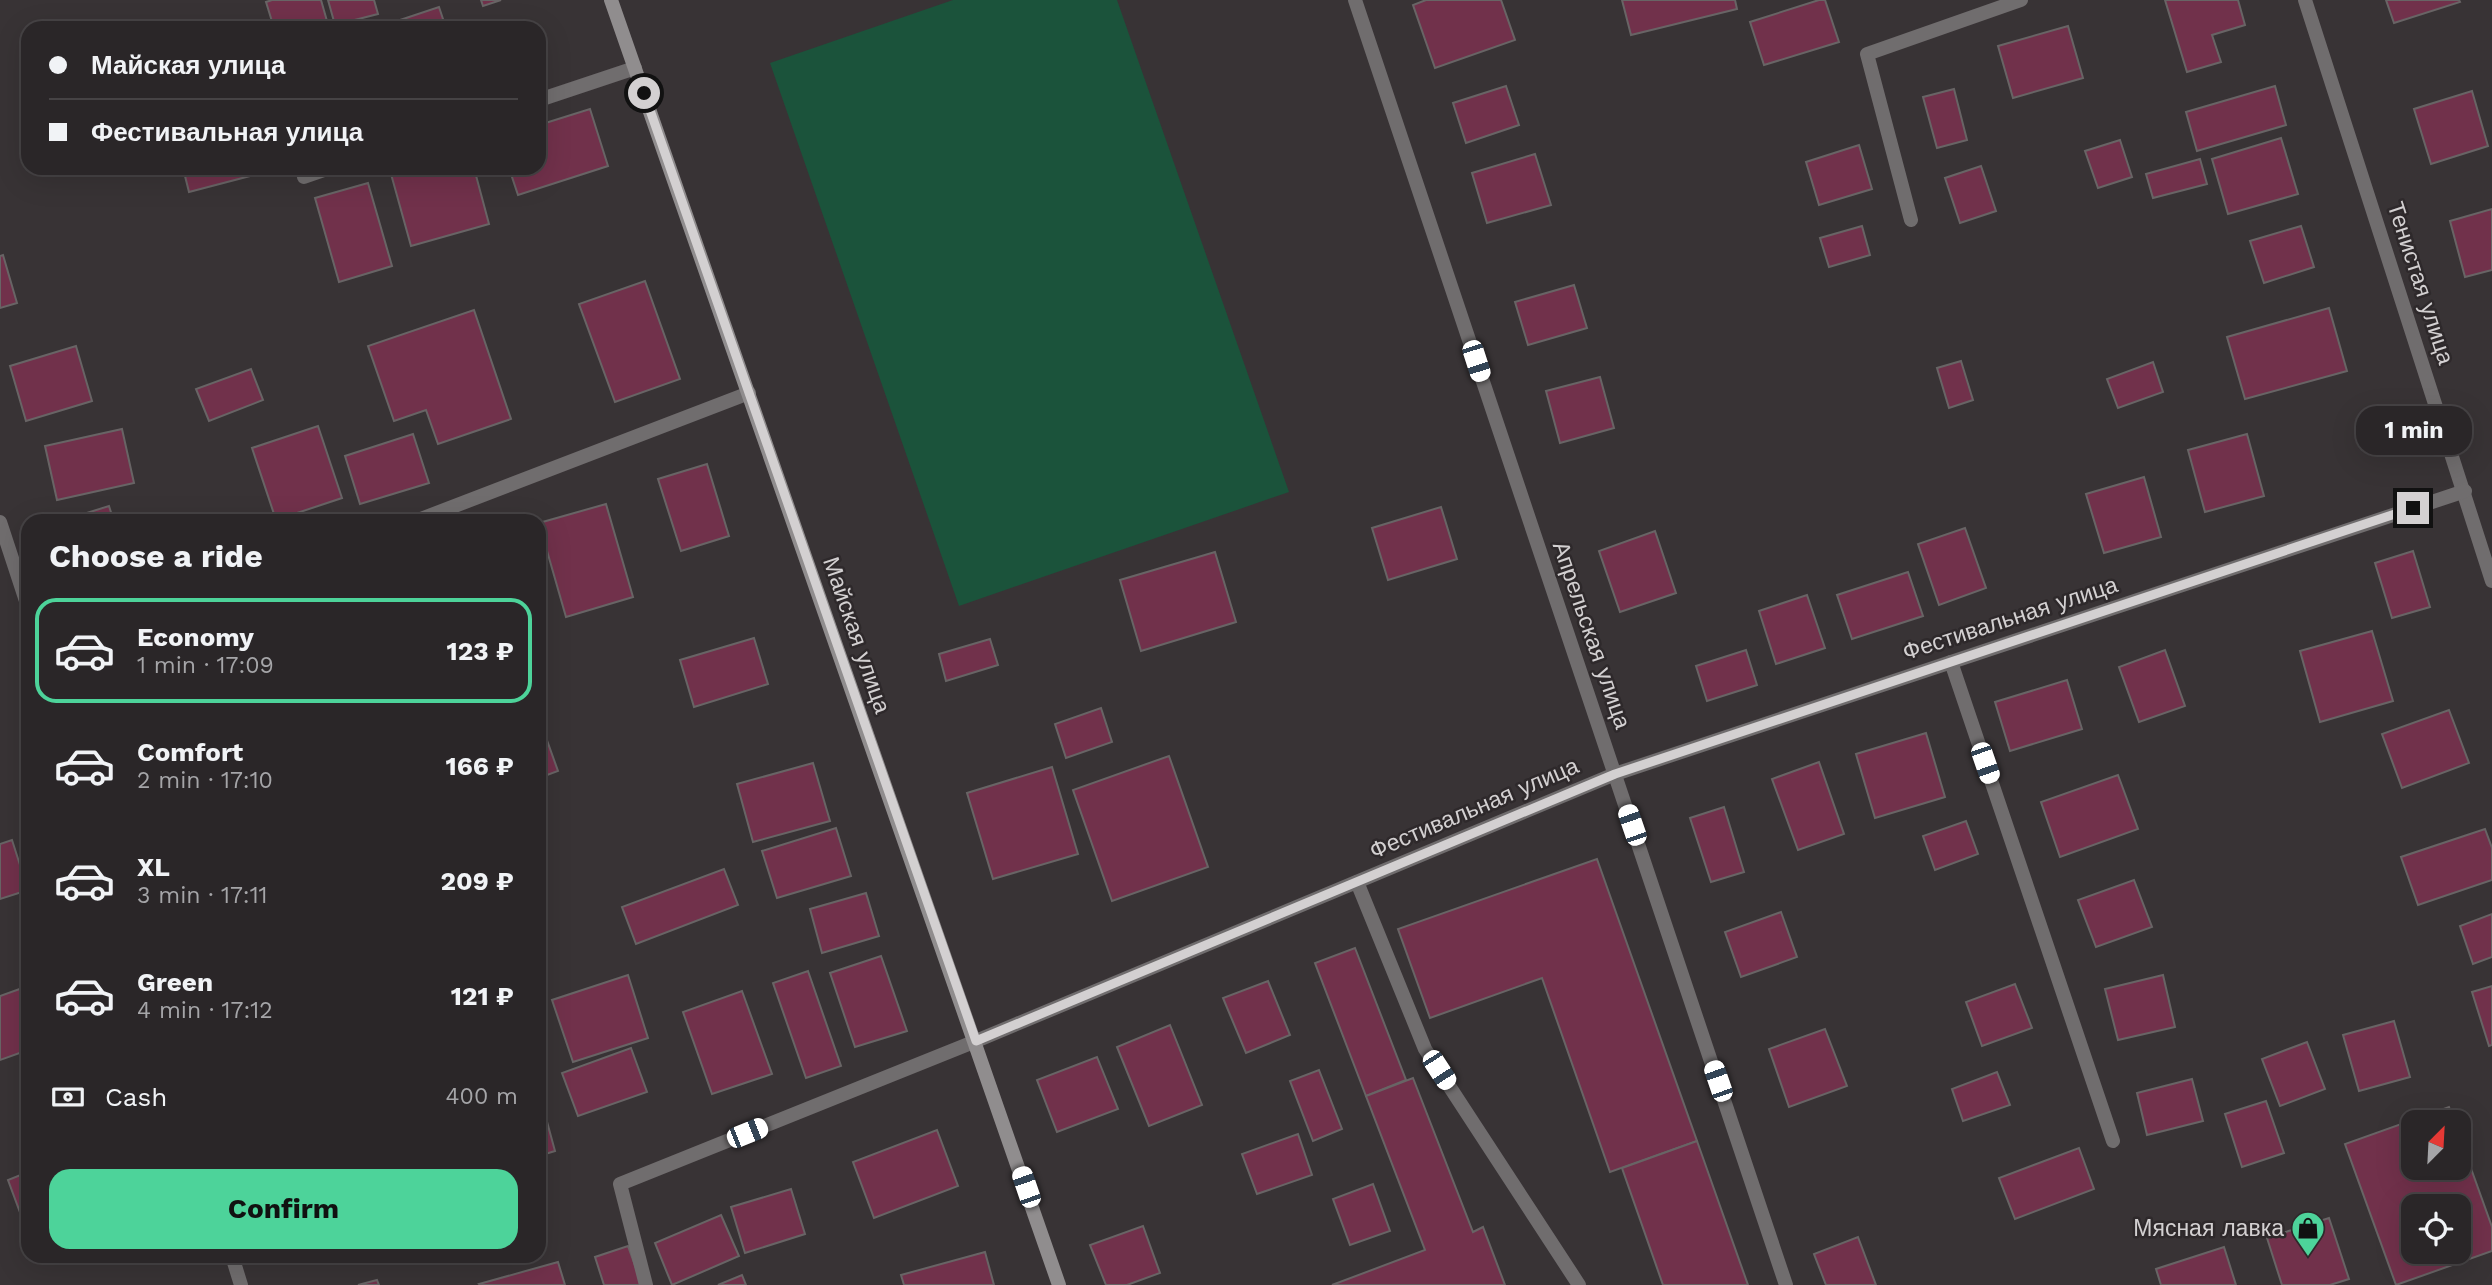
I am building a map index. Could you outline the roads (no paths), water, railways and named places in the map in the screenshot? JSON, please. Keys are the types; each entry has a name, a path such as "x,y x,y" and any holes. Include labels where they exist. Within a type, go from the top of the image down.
{"street":[{"name":"Майская улица","path":"611,0 1059,1285"},
{"name":"Апрельская улица","path":"1355,0 1786,1285"},
{"path":"1911,220 1867,54 2021,0"},
{"name":"Тенистая улица","path":"2305,0 2492,581"},
{"path":"546,98 635,68"},
{"path":"304,177 310,175"},
{"path":"434,514 748,393"},
{"name":"Фестивальная улица","path":"646,1285 620,1184 976,1041 1615,774 2465,491"},
{"path":"0,522 21,586"},
{"path":"1951,662 2113,1140"},
{"path":"1357,881 1425,1049 1579,1285"},
{"path":"234,1263 241,1285"}],"place":[{"name":"Мясная лавка","path":"2308,1258"}]}
